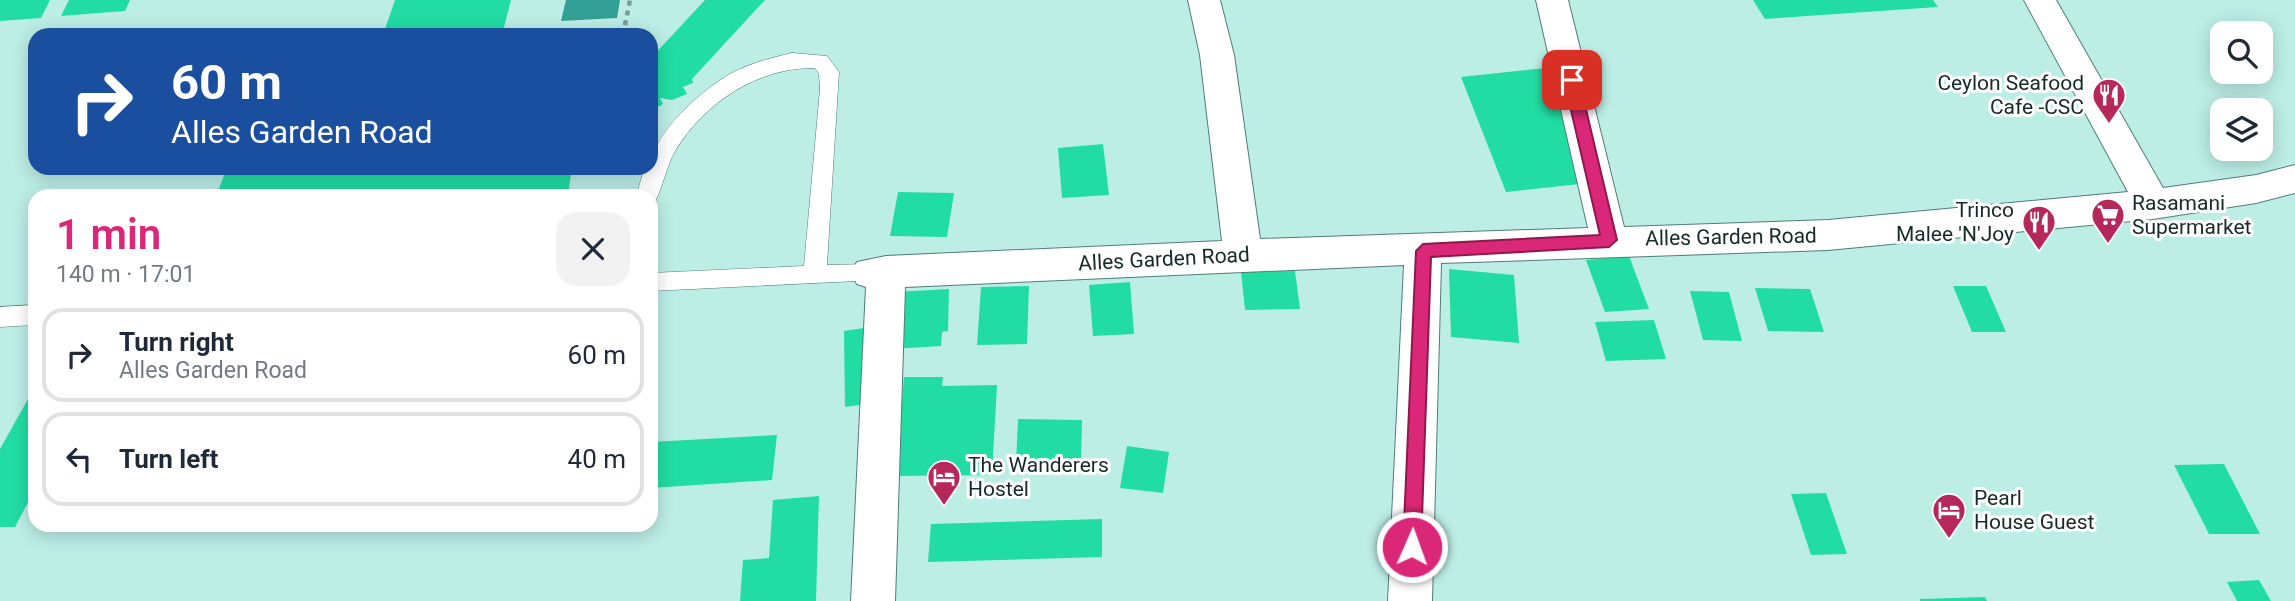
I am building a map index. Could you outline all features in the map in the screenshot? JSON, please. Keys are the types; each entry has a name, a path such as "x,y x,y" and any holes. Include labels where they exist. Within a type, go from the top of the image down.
{"street":[{"path":"1204,0 1217,55 1243,255"},
{"path":"1552,0 1609,240"},
{"path":"2040,0 2153,204"},
{"name":"Alles Garden Road","path":"878,272 1243,255 1423,251 1609,240 1828,235 2153,204 2256,189 2295,179"},
{"path":"1410,601 1423,251"},
{"path":"873,601 878,272"}],"lane":[{"path":"658,163 663,149 678,128 702,105 756,71 781,61 805,58 820,61 829,72 830,89 815,273"},
{"path":"658,282 878,272"},
{"path":"0,317 28,315"}],"path":[{"path":"624,28 630,0"}],"water":[{"path":"566,0 620,0 617,18 561,21"}],"building":[{"path":"0,0 50,0 41,18 0,21"},
{"path":"69,0 130,0 125,11 61,16"},
{"path":"395,0 511,0 504,28 385,28"},
{"path":"705,0 765,0 692,79 693,83 683,87 687,94 672,100 660,98 663,104 658,107 658,50"},
{"path":"1753,0 1933,0 1938,7 1765,19"},
{"path":"1546,68 1589,183 1506,192 1461,77"},
{"path":"1103,144 1109,195 1062,198 1058,148"},
{"path":"224,175 571,175 569,189 219,189"},
{"path":"898,192 954,193 947,237 890,236"},
{"path":"1629,256 1649,309 1605,312 1586,260"},
{"path":"1449,269 1514,275 1519,343 1451,337"},
{"path":"1295,271 1300,309 1245,310 1241,272"},
{"path":"1130,282 1134,334 1093,336 1089,285"},
{"path":"1029,286 1027,344 977,345 981,287"},
{"path":"1953,286 1986,286 2006,332 1972,332"},
{"path":"1755,288 1810,289 1824,332 1768,331"},
{"path":"949,289 948,331 942,332 941,346 892,349 895,292"},
{"path":"1690,291 1729,292 1742,341 1703,340"},
{"path":"1654,320 1666,359 1606,361 1595,322"},
{"path":"870,327 873,403 845,407 844,331"},
{"path":"904,377 943,377 942,386 997,385 992,475 895,476"},
{"path":"28,399 28,502 15,527 0,527 0,449"},
{"path":"1018,419 1082,420 1081,465 1016,465"},
{"path":"777,435 772,480 658,488 658,442"},
{"path":"1127,446 1169,452 1163,493 1120,488"},
{"path":"2224,464 2260,534 2209,534 2174,465"},
{"path":"1826,493 1847,554 1811,555 1791,494"},
{"path":"819,496 816,601 740,601 743,560 769,558 773,500"},
{"path":"1102,519 1102,557 928,562 931,524"},
{"path":"2259,580 2271,601 2237,601 2227,582"},
{"path":"1985,597 1987,601 1920,601 1920,599"}],"place":[{"name":"Ceylon Seafood Cafe -CSC","path":"2109,125"},
{"name":"Rasamani Supermarket","path":"2108,245"},
{"name":"Trinco Malee 'N'Joy","path":"2039,252"},
{"name":"The Wanderers Hostel","path":"944,507"},
{"name":"Pearl House Guest","path":"1949,540"}],"route":[{"path":"1412,547 1423,251 1609,240 1572,80"}]}
